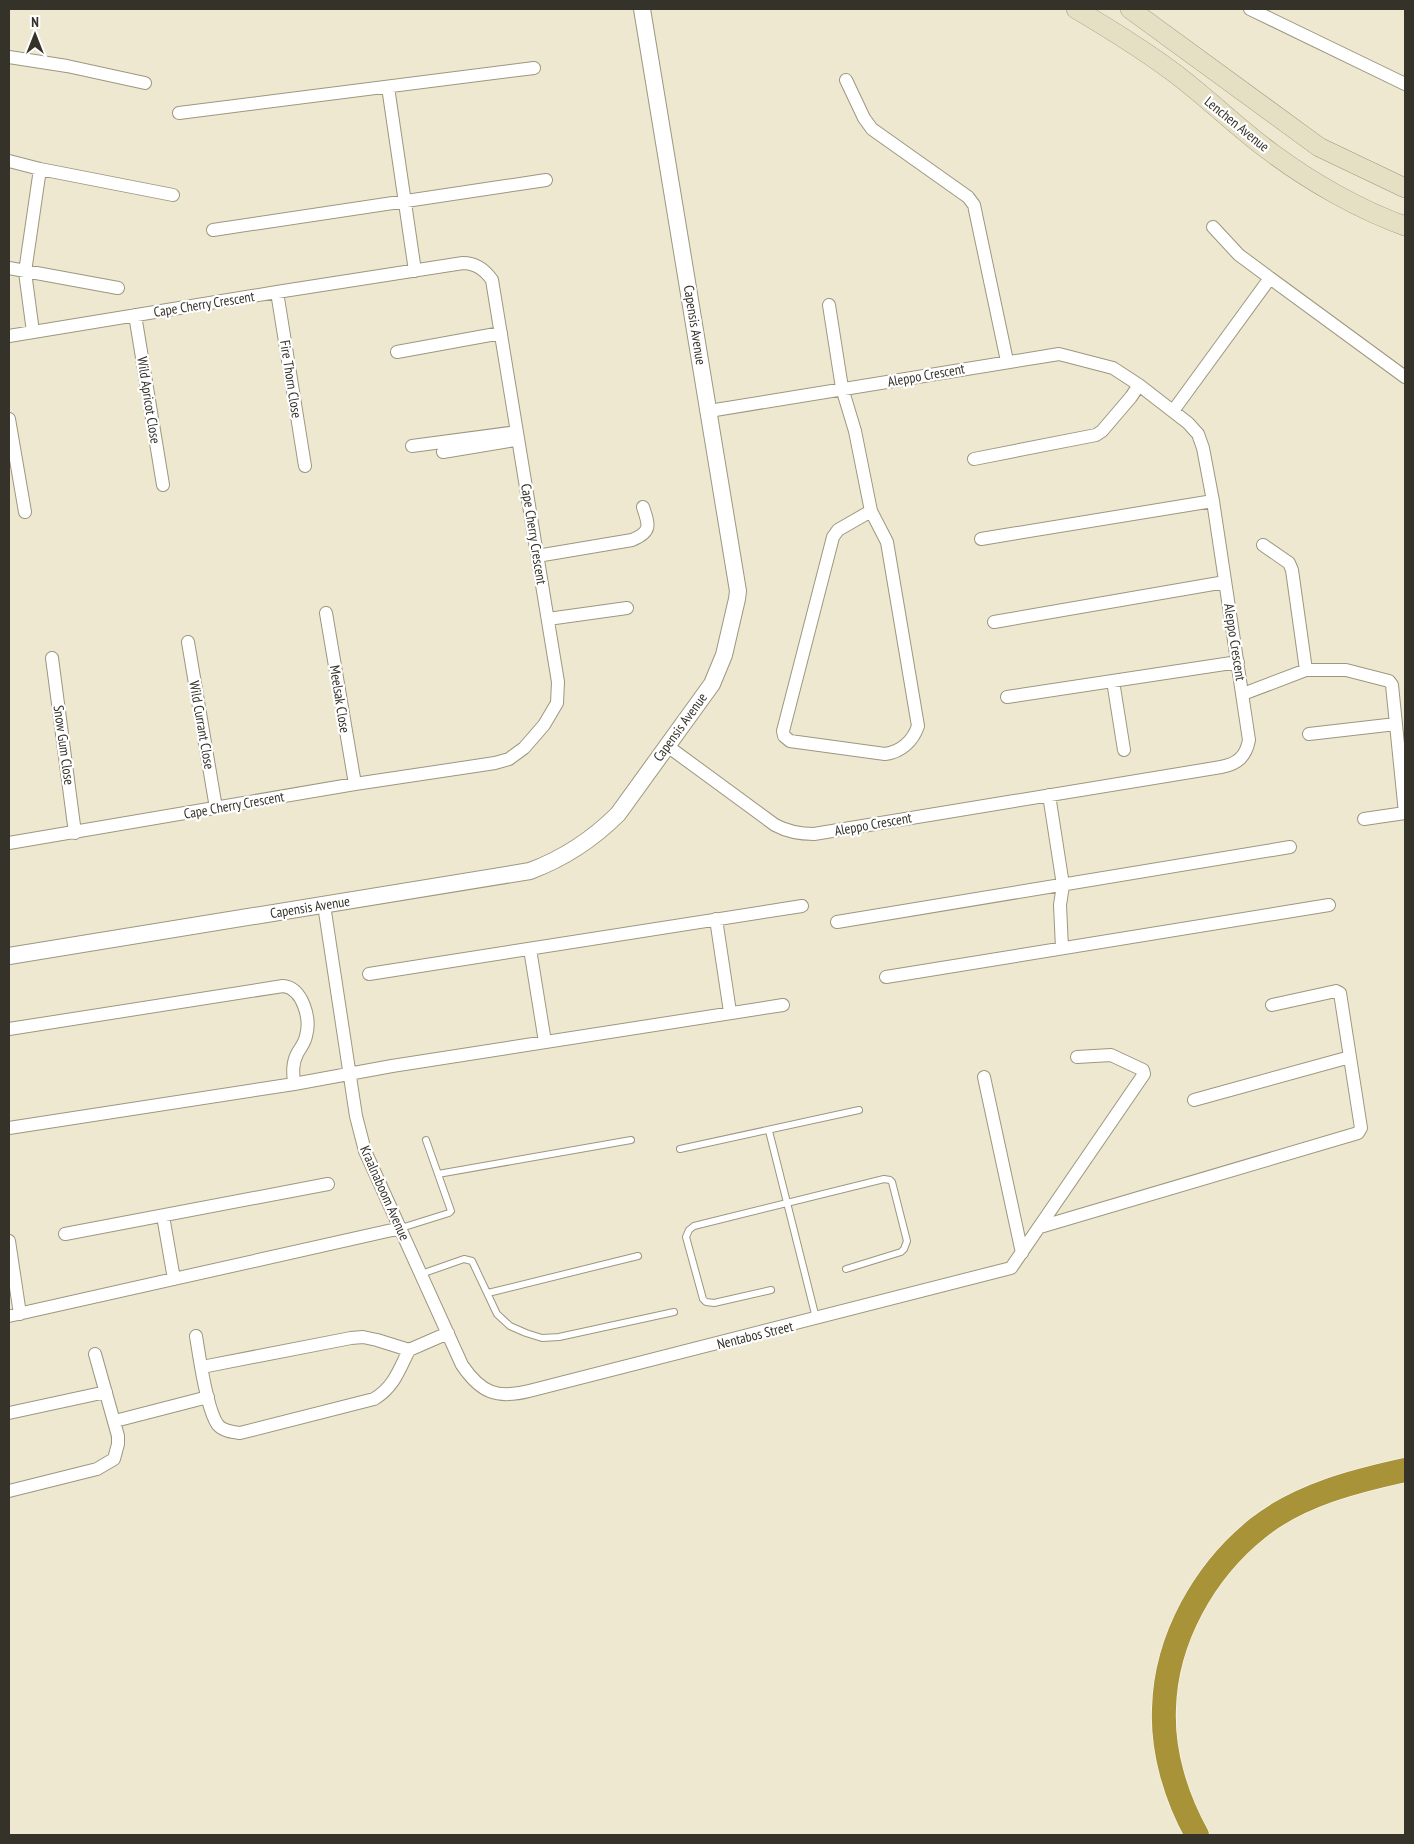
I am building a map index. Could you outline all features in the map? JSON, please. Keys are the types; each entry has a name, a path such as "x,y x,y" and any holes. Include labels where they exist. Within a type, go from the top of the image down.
{"highway":[{"path":"1197,1835 1184,1812 1173,1777 1166,1744 1164,1708 1168,1671 1181,1631 1197,1596 1224,1560 1258,1527 1299,1503 1357,1480 1405,1470"}],"main road":[{"name":"Lenchen Avenue","path":"1076,9 1109,28 1169,69 1273,154 1319,184 1405,226"},
{"name":"Lenchen Avenue","path":"1130,9 1319,147 1405,188"}],"street":[{"name":"Capensis Avenue","path":"9,956 530,871 545,866 575,849 605,827 625,805 666,745 712,684 724,655 737,598 737,582 642,9"},
{"path":"1095,9 1109,28"},
{"path":"1250,9 1405,84"},
{"path":"9,57 67,66 145,83"},
{"path":"179,113 534,68"},
{"path":"846,80 864,118 872,129 971,201 1007,361"},
{"path":"388,87 415,271"},
{"path":"9,161 40,169 174,195"},
{"path":"33,332 25,272 40,169"},
{"path":"212,230 546,180"},
{"path":"1213,227 1239,255 1405,376"},
{"name":"Cape Cherry Crescent","path":"9,336 463,263 482,268 492,280 558,682 557,703 544,724 524,748 509,758 495,763 354,784 9,843"},
{"path":"9,268 118,288"},
{"path":"1173,411 1270,278"},
{"name":"Fire Thorn Close","path":"277,292 305,466"},
{"path":"829,305 842,388 855,431 872,511 887,542 918,726 911,742 890,753 880,754 790,741 784,736 784,732 833,538 838,530 872,511"},
{"name":"Wild Apricot Close","path":"135,315 163,485"},
{"path":"397,352 501,333"},
{"name":"Aleppo Crescent","path":"666,745 775,826 788,831 814,834 1221,768 1235,763 1247,751 1250,740 1224,582 1213,501 1200,438 1188,424 1139,385 1106,366 1070,355 1059,354 842,388 709,412"},
{"path":"974,459 1096,435 1102,431 1139,385"},
{"path":"9,419 25,512"},
{"path":"412,446 518,436"},
{"path":"443,452 518,436"},
{"path":"981,539 1213,501"},
{"path":"537,556 632,540 641,536 646,531 648,522 643,507"},
{"path":"1263,545 1289,563 1292,570 1306,670"},
{"path":"994,622 1224,582"},
{"path":"548,619 627,608"},
{"name":"Meelsak Close","path":"326,613 354,784"},
{"name":"Wild Currant Close","path":"188,642 216,808"},
{"name":"Snow Gum Close","path":"52,658 75,833"},
{"path":"1007,697 1238,662"},
{"path":"1243,694 1306,670 1346,670 1389,681 1392,685 1405,813 1364,819"},
{"path":"1112,681 1124,750"},
{"path":"1308,734 1396,724"},
{"path":"1049,795 1063,884 1060,905 1062,948"},
{"path":"837,922 1290,847"},
{"name":"Kraalnaboom Avenue","path":"324,905 356,1116 365,1151 462,1365 471,1379 498,1394"},
{"path":"886,976 1329,905"},
{"path":"369,974 802,906"},
{"path":"716,919 730,1012"},
{"path":"530,949 545,1042"},
{"path":"9,1029 283,986 289,987 298,994 305,1009 307,1024 307,1035 293,1064 294,1084"},
{"path":"1040,1227 1358,1134 1361,1128 1340,993 1338,991 1272,1005"},
{"path":"9,1128 783,1005"},
{"path":"1022,1252 1144,1074 1143,1070 1111,1055 1076,1057"},
{"path":"1194,1100 1350,1057"},
{"path":"984,1077 1022,1252"},
{"path":"65,1234 328,1184"},
{"path":"163,1216 174,1279"},
{"path":"9,1240 14,1315 401,1228"},
{"name":"Nentabos Street","path":"498,1394 517,1394 1012,1268 1022,1252"},
{"path":"196,1336 208,1398 219,1426 232,1432 250,1431 374,1399 385,1392 394,1381 409,1350 448,1333"},
{"path":"202,1367 363,1337 409,1350"},
{"path":"9,1491 97,1469 114,1459 118,1436 94,1354"},
{"path":"9,1413 106,1392"},
{"path":"115,1421 208,1398"}],"lane":[{"path":"680,1149 859,1110"},
{"path":"769,1131 816,1319"},
{"path":"401,1228 450,1213 451,1209 426,1140"},
{"path":"438,1174 631,1140"},
{"path":"771,1290 714,1303 706,1302 703,1299 686,1238 689,1230 694,1226 884,1179 890,1180 907,1241 904,1250 846,1269"},
{"path":"488,1293 638,1256"},
{"path":"421,1274 468,1259 474,1262 497,1314 510,1326 542,1338 559,1337 674,1312"}]}
